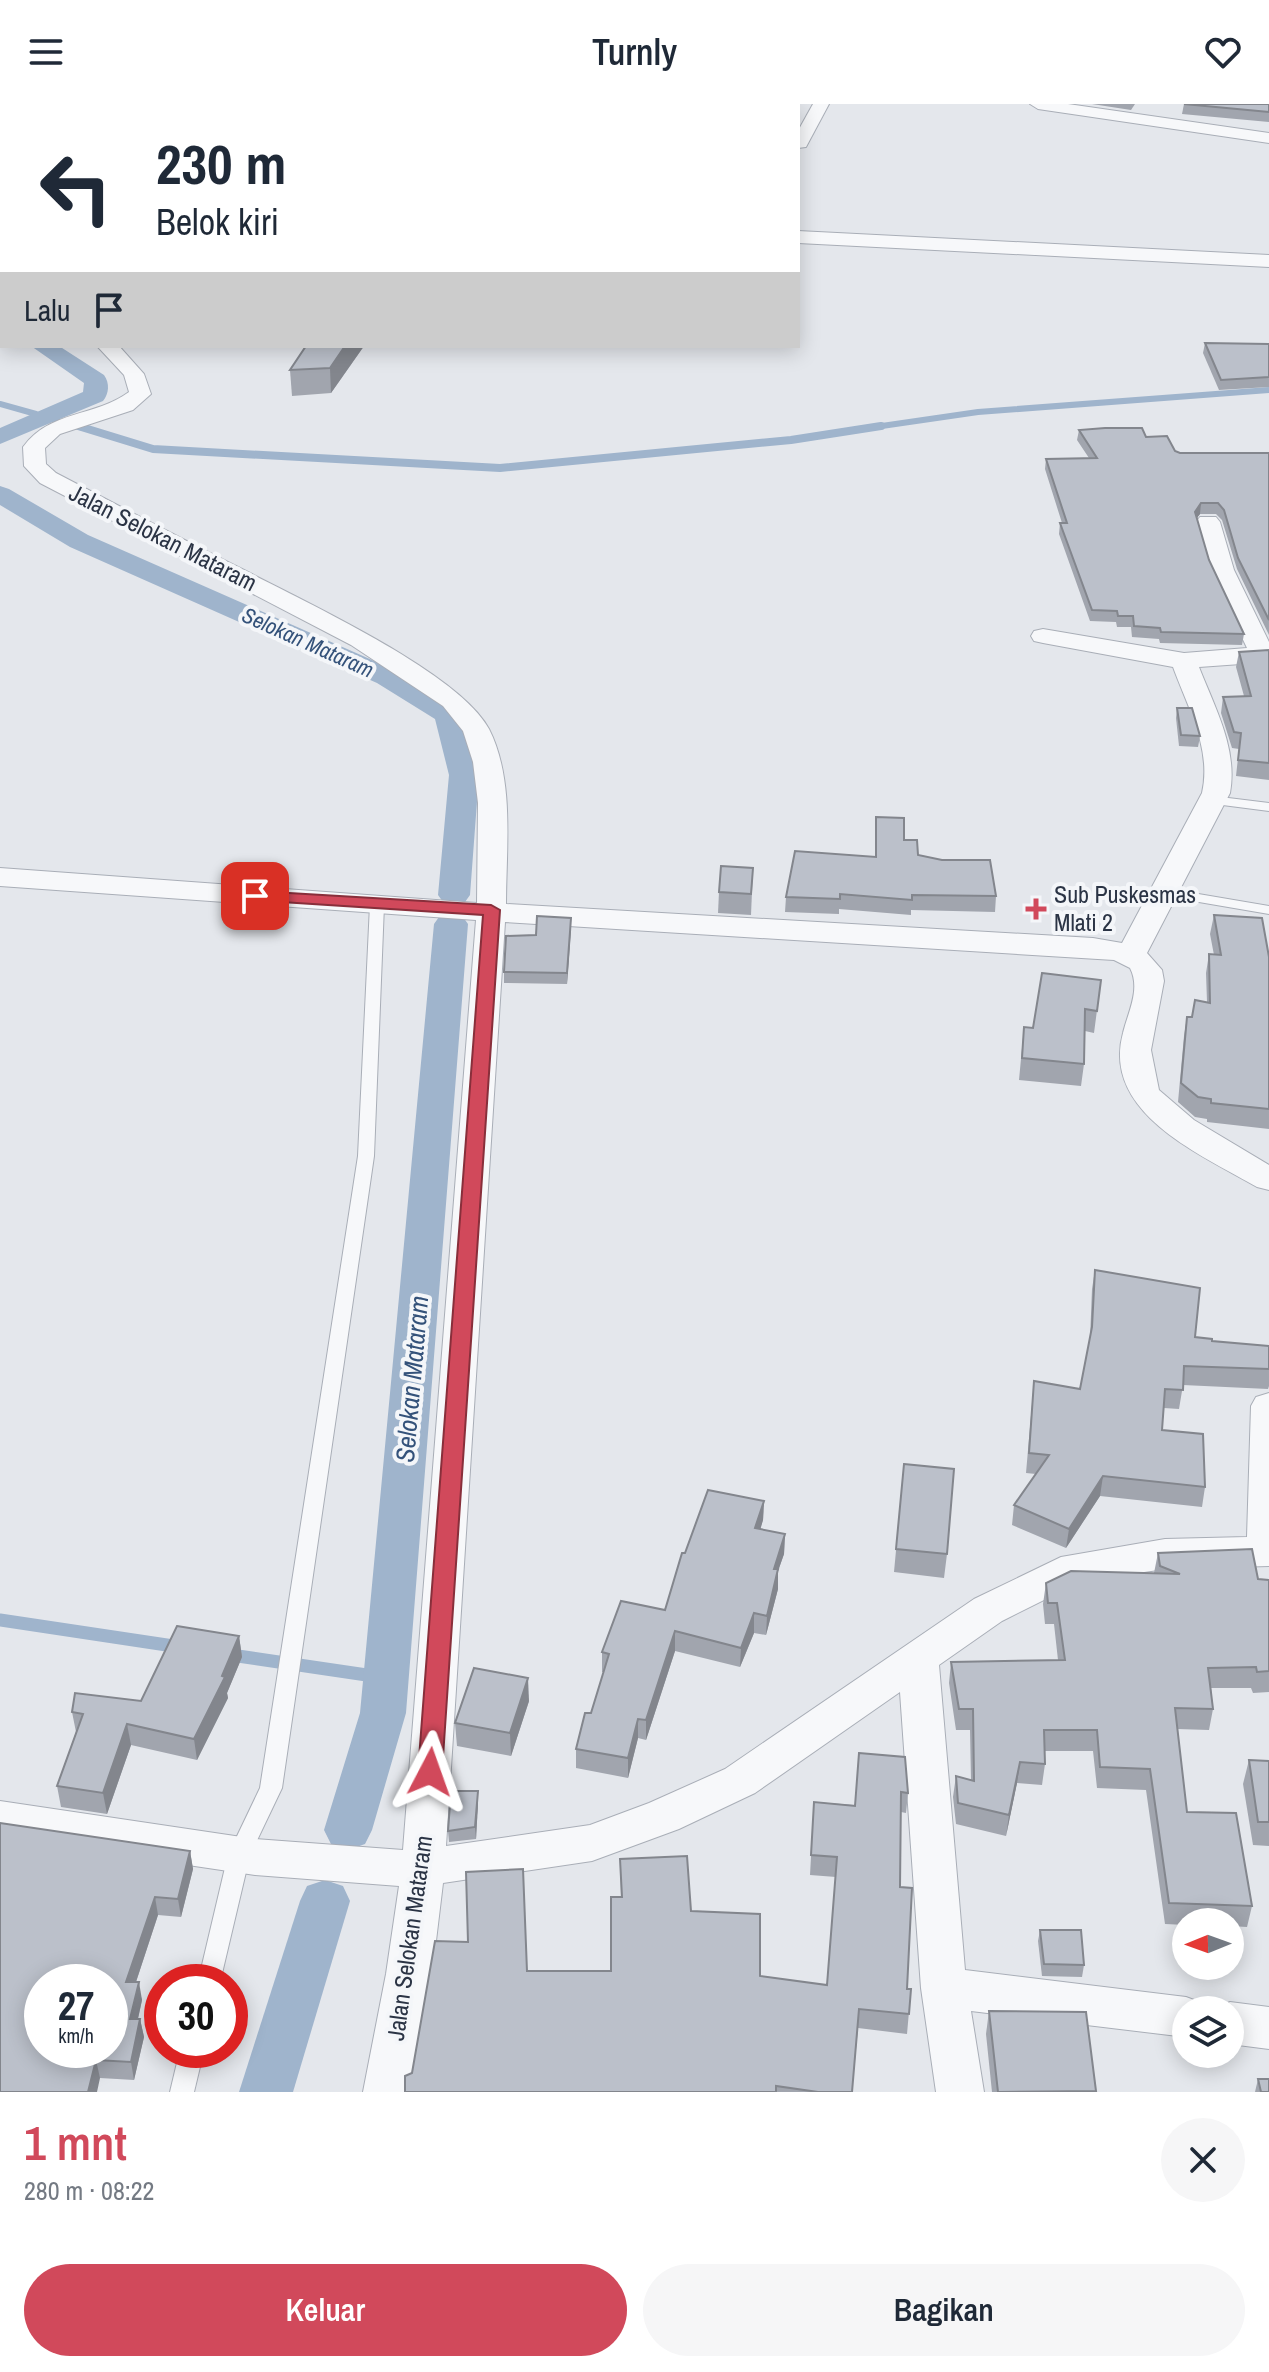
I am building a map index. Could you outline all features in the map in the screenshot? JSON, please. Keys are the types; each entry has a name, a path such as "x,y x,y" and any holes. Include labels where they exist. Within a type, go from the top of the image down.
{"street":[{"path":"800,143 821,104"},
{"path":"1038,104 1269,138"},
{"path":"800,237 1269,261"},
{"name":"Jalan Selokan Mataram","path":"109,348 128,367 141,387 140,394 125,405 52,429 34,447 35,466 48,478 360,640 452,701 476,730 486,762 492,803 476,910 423,1868 409,1974 387,2092"},
{"path":"1043,636 1184,661 1265,653 1222,570 1208,522"},
{"path":"1131,955 1212,800 1220,773 1218,752 1184,661"},
{"path":"0,877 382,905 1093,947 1131,955 1147,971 1150,987 1149,1002 1137,1038 1136,1067 1146,1094 1193,1135 1269,1179"},
{"path":"0,1819 247,1856 375,1868 423,1868 592,1843 664,1816 740,1781 988,1610 1075,1567 1111,1559 1165,1554 1268,1551 1269,1406"},
{"path":"918,1658 944,1988 960,2092"},
{"path":"944,1988 1172,2015"},
{"path":"1244,2025 1269,2028"}],"lane":[{"path":"1212,800 1269,807"},
{"path":"1163,892 1269,910"},
{"path":"214,1964 271,1788 364,1172 382,905"},
{"path":"182,2092 188,2068"}],"building":[{"path":"1184,104 1269,104 1269,112"},
{"path":"1205,343 1269,344 1269,377 1221,380"},
{"path":"305,348 344,348 330,368 290,370"},
{"path":"1142,428 1146,437 1167,436 1175,451 1180,453 1269,453 1269,620 1238,558 1224,510 1218,503 1201,503 1195,512 1209,560 1244,634 1161,632 1160,628 1134,626 1133,616 1118,616 1117,611 1092,610 1060,523 1067,523 1046,459 1097,458 1079,430"},
{"path":"1269,650 1269,763 1238,760 1241,733 1234,732 1223,697 1251,696 1239,652"},
{"path":"1177,708 1192,708 1200,736 1181,735"},
{"path":"876,817 904,818 904,840 917,840 918,855 942,860 990,860 996,896 912,895 912,900 840,894 840,899 786,897 795,851 876,857"},
{"path":"721,866 753,868 751,894 719,892"},
{"path":"1214,915 1262,918 1269,957 1269,1109 1211,1103 1211,1099 1198,1097 1181,1083 1187,1017 1192,1017 1195,1000 1210,1003 1209,954 1221,955"},
{"path":"537,916 571,918 567,973 504,972 506,936 536,935"},
{"path":"1042,973 1101,980 1097,1011 1085,1009 1084,1064 1022,1058 1024,1027 1033,1028"},
{"path":"1095,1270 1200,1288 1195,1337 1269,1346 1269,1369 1184,1366 1183,1390 1165,1389 1162,1430 1203,1434 1205,1487 1103,1476 1069,1529 1014,1505 1049,1455 1029,1453 1034,1381 1080,1389 1092,1327"},
{"path":"904,1464 954,1469 947,1554 896,1549"},
{"path":"708,1490 764,1501 755,1528 785,1534 774,1569 778,1569 767,1616 754,1613 741,1648 675,1631 646,1720 638,1719 628,1758 576,1749 585,1713 591,1713 609,1654 602,1652 621,1601 665,1610 682,1553 685,1553"},
{"path":"1252,1549 1258,1579 1269,1580 1269,1671 1257,1672 1256,1667 1208,1668 1213,1709 1175,1708 1187,1812 1236,1813 1252,1906 1169,1903 1150,1769 1100,1767 1097,1730 1044,1730 1045,1764 1020,1762 1009,1815 958,1803 956,1776 974,1781 973,1709 959,1709 951,1662 1065,1660 1057,1603 1048,1603 1046,1583 1071,1571 1180,1574 1160,1566 1158,1553"},
{"path":"177,1626 239,1636 222,1676 225,1677 194,1739 127,1724 103,1793 57,1786 83,1714 72,1712 75,1693 141,1701"},
{"path":"474,1668 528,1678 510,1733 455,1723"},
{"path":"859,1753 905,1757 908,1793 901,1792 900,1887 912,1888 907,1989 911,1989 909,2014 859,2009 852,2092 818,2092 776,2086 776,2092 405,2092 405,2076 412,2073 435,1941 468,1942 466,1872 523,1869 527,1971 611,1971 611,1897 622,1897 620,1859 687,1856 691,1911 760,1914 760,1976 827,1985 837,1857 811,1855 814,1802 855,1806"},
{"path":"1249,1760 1269,1761 1269,1822 1258,1822"},
{"path":"451,1791 478,1791 475,1827 448,1831"},
{"path":"0,1823 190,1851 178,1899 155,1897 128,1976 128,1964 24,1964 24,2068 94,2068 88,2092 0,2092"},
{"path":"1040,1930 1081,1930 1084,1965 1044,1964"},
{"path":"128,1982 139,1982 130,2019 140,2019 131,2062 128,2062"},
{"path":"989,2011 1086,2012 1096,2091 998,2092"},
{"path":"1258,2079 1269,2079 1269,2092 1261,2092"}],"waterway":[{"name":"Selokan Mataram","path":"0,437 95,396 96,380 46,348"},
{"path":"870,428 978,412 1269,390"},
{"path":"0,404 36,414"},
{"path":"54,420 58,421"},
{"path":"76,426 84,428"},
{"path":"78,426 153,449 500,468 791,440 870,428"},
{"path":"870,428 881,426"},
{"name":"Selokan Mataram","path":"0,494 79,541 387,677 449,715 464,775 454,895"},
{"name":"Selokan Mataram","path":"348,1830 383,1713 451,924"},
{"path":"0,1620 180,1647"},
{"path":"231,1655 387,1678"},
{"name":"Selokan Mataram","path":"266,2092 325,1901"}],"place":[{"name":"Sub Puskesmas Mlati 2","path":"1036,909"}],"route":[{"path":"255,896 491,910 430,1772"}]}
